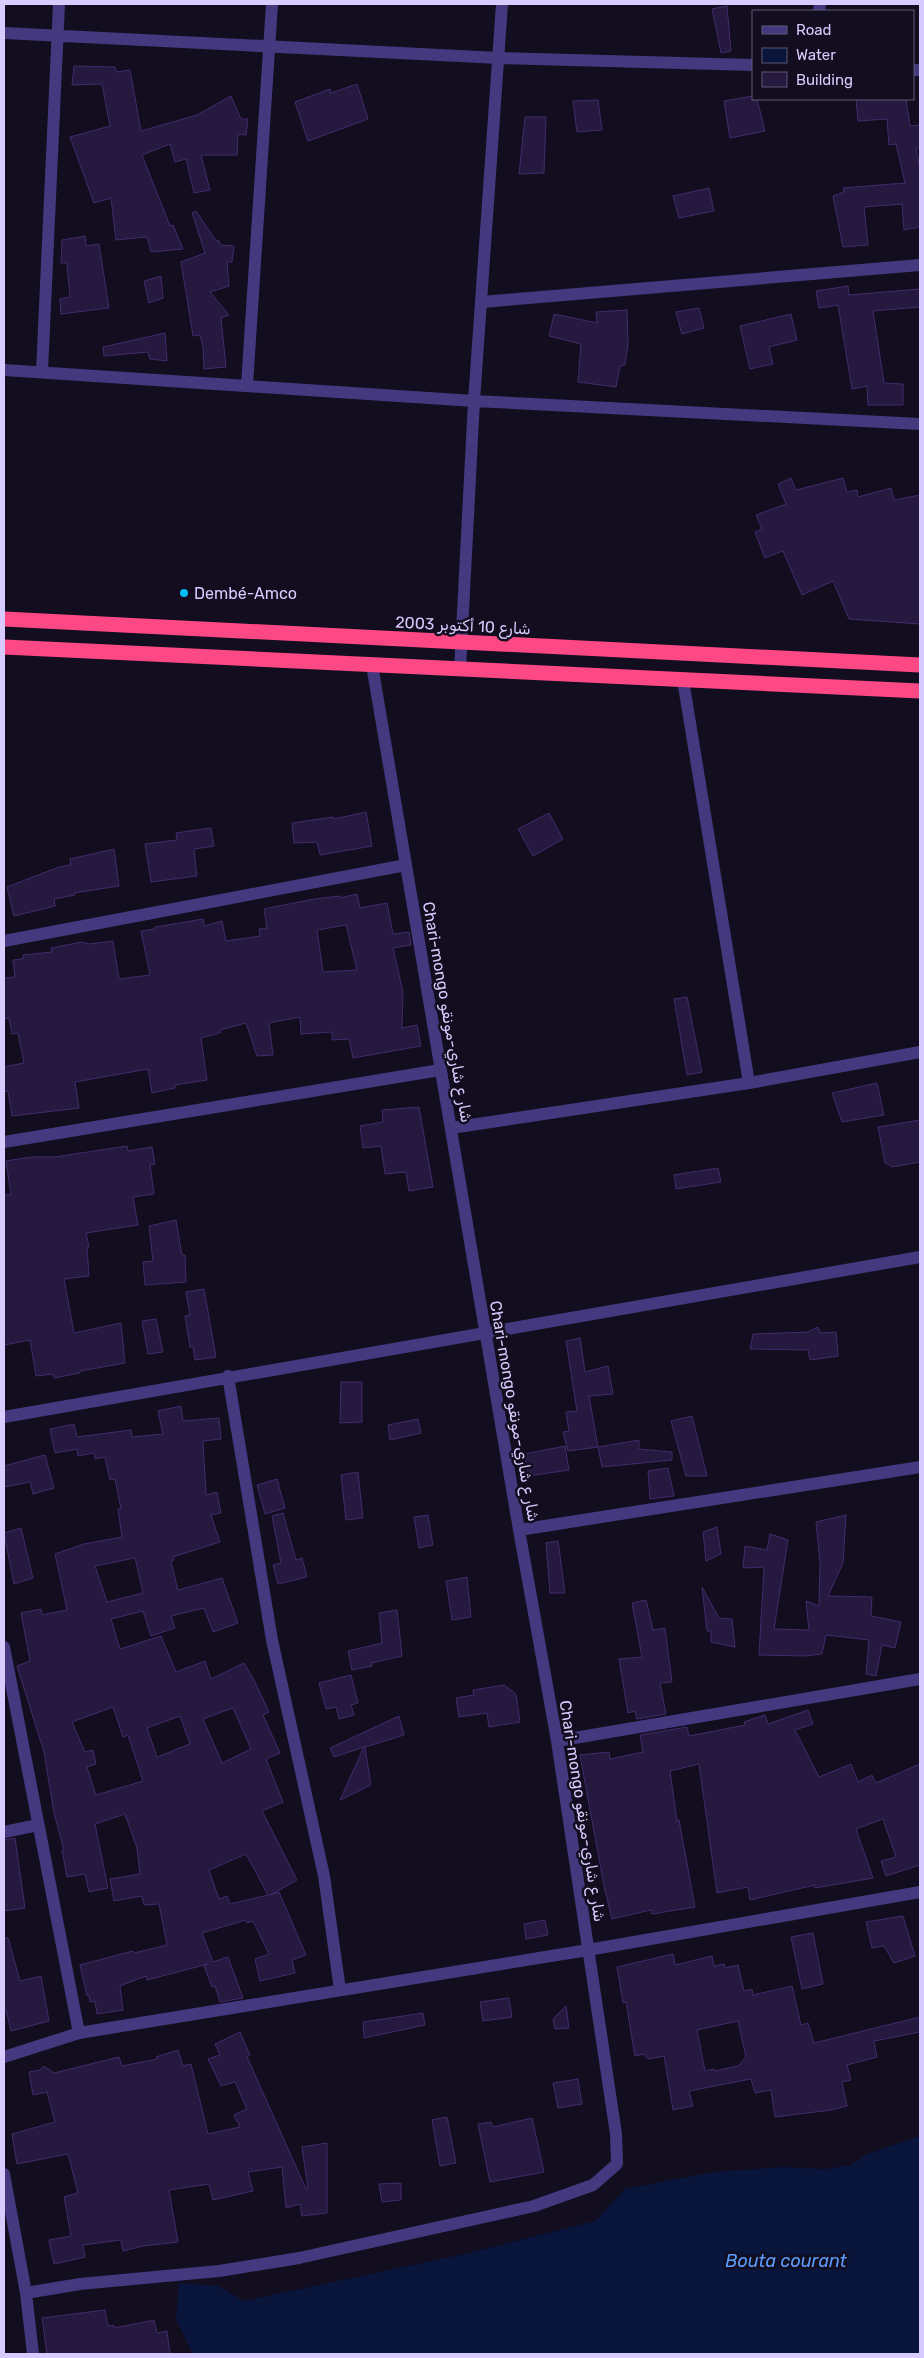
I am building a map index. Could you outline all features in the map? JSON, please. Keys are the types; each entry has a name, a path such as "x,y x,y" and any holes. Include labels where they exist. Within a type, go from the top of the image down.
{"highway":[{"name":"شارع 10 أكتوبر 2003","path":"4,619 920,665"},
{"path":"4,647 920,691"}],"street":[{"path":"42,371 60,4"},
{"path":"247,385 272,4"},
{"path":"460,669 474,401 502,4"},
{"path":"4,33 499,58 752,66"},
{"path":"482,302 920,264"},
{"path":"4,370 42,371 474,401 920,424"},
{"name":"Chari-mongo شار ع شاري-مونقو","path":"26,2293 80,2284 219,2271 309,2256 534,2206 593,2186 617,2164 616,2134 557,1741 519,1530 372,665"},
{"path":"683,680 749,1082"},
{"path":"4,941 406,865"},
{"path":"451,1128 749,1082 920,1052"},
{"path":"4,1142 440,1070"},
{"path":"4,1417 228,1376 920,1257"},
{"path":"228,1376 272,1640 324,1876 340,1990"},
{"path":"519,1530 920,1467"},
{"path":"4,1647 80,2033"},
{"path":"557,1741 920,1679"},
{"path":"4,1832 38,1825"},
{"path":"4,2057 80,2033 588,1950 920,1892"},
{"path":"4,2174 26,2293 33,2354"}],"water":[{"name":"Bouta courant","path":"920,2136 920,2354 193,2354 176,2319 179,2283 219,2286 244,2301 460,2255 595,2221 625,2189 713,2172 784,2167 826,2169 851,2165 867,2154"}],"building":[{"path":"727,6 731,51 721,53 712,9"},
{"path":"74,66 115,67 116,72 130,70 141,131 197,115 231,96 241,119 248,119 246,135 238,134 237,155 201,155 210,190 194,193 186,159 175,162 170,144 142,155 170,226 173,225 183,249 151,252 147,237 116,240 111,198 94,203 70,137 110,126 102,84 72,85"},
{"path":"357,84 368,119 308,141 295,102 330,89 331,93"},
{"path":"752,96 752,100 757,100 765,131 730,138 724,101"},
{"path":"598,100 602,130 577,132 573,101"},
{"path":"856,100 906,100 910,126 920,125 920,148 916,149 920,170 920,227 904,230 902,204 864,207 868,245 843,247 833,196 844,192 843,188 905,183 896,144 889,145 887,119 858,121"},
{"path":"525,117 546,117 544,173 519,174"},
{"path":"709,188 714,211 679,218 673,196"},
{"path":"196,211 216,241 218,240 221,245 234,246 232,262 227,262 229,286 210,292 229,315 221,318 226,367 204,369 203,347 200,335 193,336 181,262 205,253 192,213"},
{"path":"85,236 86,246 99,244 109,308 61,314 60,299 70,297 67,263 61,263 62,240"},
{"path":"161,276 163,298 149,303 144,281"},
{"path":"848,286 849,295 920,289 920,307 873,311 884,383 903,384 903,405 868,405 867,386 852,389 838,305 819,308 816,291"},
{"path":"699,308 704,328 682,334 676,312"},
{"path":"627,310 628,344 625,365 620,366 616,387 578,382 581,344 549,336 554,314 597,323 596,312"},
{"path":"791,314 797,340 769,347 773,364 750,369 740,326"},
{"path":"165,333 167,361 150,359 148,352 104,356 103,347"},
{"path":"791,478 796,490 843,478 847,492 857,490 858,497 891,488 894,500 920,495 920,624 849,619 833,581 802,595 783,551 765,558 755,532 762,529 756,515 786,504 778,484"},
{"path":"366,812 372,846 320,855 317,842 294,843 292,823 333,817 334,819"},
{"path":"549,813 563,839 533,856 518,829"},
{"path":"211,828 214,846 194,849 197,876 151,882 145,844 177,840 176,833"},
{"path":"114,849 119,886 74,893 75,895 54,899 55,906 14,916 7,887 59,867 71,865 70,859"},
{"path":"357,894 360,908 387,903 393,934 409,932 411,945 393,948 403,992 402,1028 417,1025 421,1046 353,1058 349,1039 332,1040 332,1032 301,1034 300,1017 269,1023 273,1055 257,1056 246,1023 220,1030 220,1033 201,1038 207,1080 175,1085 175,1088 152,1093 148,1069 75,1082 79,1108 12,1116 8,1091 4,1092 4,1067 24,1063 18,1033 12,1034 9,1018 4,1019 4,978 15,977 13,960 23,959 23,955 52,952 51,948 82,942 89,944 113,941 119,979 150,975 141,931 203,919 204,926 222,921 226,941 260,936 259,929 267,928 264,909 314,899 340,896 340,898","holes":["346,925 357,970 323,972 317,930"]},
{"path":"687,997 702,1072 687,1075 674,999"},
{"path":"877,1083 884,1115 842,1122 832,1093"},
{"path":"419,1107 433,1187 409,1191 406,1172 385,1174 381,1146 363,1148 360,1126 383,1122 382,1110"},
{"path":"920,1120 920,1162 893,1167 885,1163 878,1127"},
{"path":"127,1146 128,1151 152,1147 155,1164 150,1165 154,1194 133,1197 138,1225 86,1233 89,1247 87,1248 89,1276 64,1279 74,1333 121,1323 125,1363 54,1378 53,1374 36,1376 30,1340 4,1345 4,1195 11,1195 6,1161 31,1157 55,1157"},
{"path":"718,1168 721,1182 676,1189 674,1175"},
{"path":"176,1220 182,1255 185,1255 186,1282 145,1285 143,1262 153,1261 149,1226"},
{"path":"204,1289 216,1357 195,1360 193,1347 190,1347 185,1316 190,1315 186,1292"},
{"path":"156,1319 163,1352 148,1354 142,1321"},
{"path":"818,1327 820,1333 836,1332 838,1356 810,1360 808,1350 750,1349 753,1334 808,1332"},
{"path":"580,1338 585,1372 608,1366 613,1394 589,1396 598,1447 568,1451 563,1432 569,1431 566,1412 577,1411 566,1341"},
{"path":"341,1382 362,1382 362,1422 340,1423"},
{"path":"181,1406 183,1421 219,1418 221,1439 203,1441 206,1495 217,1492 221,1513 211,1515 220,1542 173,1557 174,1560 171,1561 178,1590 222,1578 238,1623 213,1632 204,1608 171,1616 175,1628 151,1636 143,1611 111,1619 120,1649 161,1636 176,1672 205,1661 211,1679 244,1663 254,1680 269,1712 263,1715 280,1753 266,1759 283,1802 262,1811 297,1880 270,1895 279,1892 306,1955 292,1960 295,1973 260,1981 255,1959 269,1954 253,1921 247,1923 246,1920 202,1933 213,1962 228,1957 243,1998 220,2002 215,1986 212,1987 204,1966 208,1964 147,1980 146,1976 120,1986 123,2010 97,2014 95,2001 90,2002 89,1995 87,1996 80,1965 133,1951 134,1953 167,1945 159,1904 144,1905 142,1896 114,1901 110,1879 140,1874 137,1848 125,1814 95,1824 108,1888 89,1892 85,1874 67,1877 62,1850 64,1850 54,1813 44,1752 17,1666 30,1661 21,1613 41,1609 42,1615 67,1610 55,1554 84,1544 122,1537 118,1509 121,1509 115,1479 110,1480 105,1457 95,1459 94,1453 78,1456 77,1449 55,1453 50,1429 74,1424 77,1437 131,1430 132,1437 163,1434 158,1411","holes":["135,1558 143,1593 107,1602 95,1566","113,1707 123,1737 128,1735 143,1781 96,1795 87,1767 96,1764 93,1750 85,1752 72,1722","233,1708 251,1749 222,1763 203,1719","180,1716 190,1744 157,1757 147,1728","246,1854 268,1895 230,1904 227,1896 219,1899 209,1870"]},
{"path":"692,1416 707,1476 686,1476 671,1421"},
{"path":"418,1419 421,1433 390,1440 388,1425"},
{"path":"639,1440 639,1449 672,1452 672,1460 602,1467 598,1447"},
{"path":"565,1446 569,1470 528,1476 525,1454"},
{"path":"45,1455 54,1488 33,1494 30,1482 4,1487 4,1466"},
{"path":"668,1468 674,1496 650,1499 648,1471"},
{"path":"358,1472 363,1518 346,1520 341,1475"},
{"path":"277,1479 285,1508 265,1514 257,1485"},
{"path":"283,1513 296,1560 302,1558 307,1577 278,1584 273,1565 281,1563 272,1516"},
{"path":"428,1515 433,1545 419,1548 414,1517"},
{"path":"846,1515 843,1563 828,1596 872,1597 871,1616 901,1622 895,1648 882,1645 876,1676 866,1674 869,1640 826,1635 822,1654 804,1656 759,1655 764,1567 743,1568 745,1546 767,1550 770,1534 788,1540 774,1629 809,1630 806,1601 819,1606 820,1561 816,1522"},
{"path":"717,1527 721,1554 706,1561 703,1532"},
{"path":"21,1528 33,1578 14,1584 4,1533"},
{"path":"558,1541 565,1593 550,1593 546,1543"},
{"path":"467,1577 471,1617 452,1620 446,1581"},
{"path":"702,1587 719,1618 732,1619 735,1647 711,1642 711,1631 707,1631"},
{"path":"646,1600 653,1630 665,1628 672,1682 660,1683 666,1714 637,1719 635,1711 628,1713 619,1659 642,1657 632,1603"},
{"path":"397,1610 402,1656 372,1663 372,1666 352,1670 348,1651 382,1643 379,1613"},
{"path":"351,1675 358,1703 351,1705 354,1715 339,1719 336,1707 326,1709 319,1683"},
{"path":"504,1685 516,1694 520,1722 489,1727 487,1713 459,1717 456,1698 474,1695 473,1690"},
{"path":"808,1710 813,1724 795,1730 819,1777 851,1764 858,1782 872,1775 876,1783 920,1764 920,1865 886,1876 881,1861 896,1857 883,1819 856,1829 873,1878 815,1888 815,1885 750,1900 748,1887 717,1893 699,1764 670,1771 677,1821 679,1820 695,1907 652,1914 651,1910 612,1919 604,1886 580,1755 609,1752 610,1759 643,1752 640,1735 687,1727 689,1736 745,1725 744,1722 765,1715 768,1724"},
{"path":"399,1716 404,1735 365,1747 371,1785 340,1800 364,1747 334,1757 330,1748"},
{"path":"15,1838 25,1908 4,1911 4,1840"},
{"path":"903,1916 915,1956 894,1963 884,1946 872,1948 866,1922"},
{"path":"545,1920 548,1935 526,1939 524,1924"},
{"path":"813,1933 823,1984 802,1989 791,1937"},
{"path":"4,1938 8,1938 20,1981 41,1976 49,2021 11,2031 6,2010 4,2011"},
{"path":"673,1954 675,1965 712,1956 714,1966 724,1964 725,1968 738,1965 744,1991 752,1989 753,1995 792,1986 801,2025 808,2023 814,2043 920,2017 920,2032 874,2041 877,2057 847,2065 851,2080 842,2082 847,2106 831,2110 775,2117 771,2090 755,2093 751,2079 689,2091 693,2106 673,2110 664,2056 648,2059 644,2054 635,2056 626,2002 623,2003 617,1967","holes":["738,2021 746,2057 738,2066 705,2071 697,2030"]},
{"path":"509,1998 512,2017 483,2021 480,2002"},
{"path":"566,2006 569,2028 555,2029 553,2019"},
{"path":"423,2013 425,2025 364,2038 363,2022"},
{"path":"240,2032 250,2055 247,2057 306,2189 308,2189 302,2147 327,2143 327,2213 302,2216 300,2204 286,2208 282,2167 248,2172 253,2191 213,2200 209,2184 169,2190 178,2242 143,2246 123,2251 121,2240 83,2245 85,2257 54,2264 49,2240 71,2236 64,2197 78,2193 68,2154 17,2164 12,2134 55,2122 47,2092 33,2095 29,2072 40,2070 44,2066 54,2073 119,2057 122,2066 157,2059 156,2057 178,2050 183,2066 191,2064 208,2134 240,2127 234,2115 247,2109 235,2082 221,2086 208,2059 220,2055 215,2044"},
{"path":"578,2079 582,2104 558,2108 553,2083"},
{"path":"447,2117 456,2163 440,2166 432,2120"},
{"path":"532,2118 544,2172 490,2182 478,2124 491,2122 493,2127"},
{"path":"401,2183 401,2200 382,2202 379,2184"},
{"path":"105,2310 108,2326 114,2325 114,2328 154,2320 157,2333 167,2331 170,2354 47,2354 42,2318"}],"place":[{"name":"Dembé-Amco","path":"184,593"}]}
